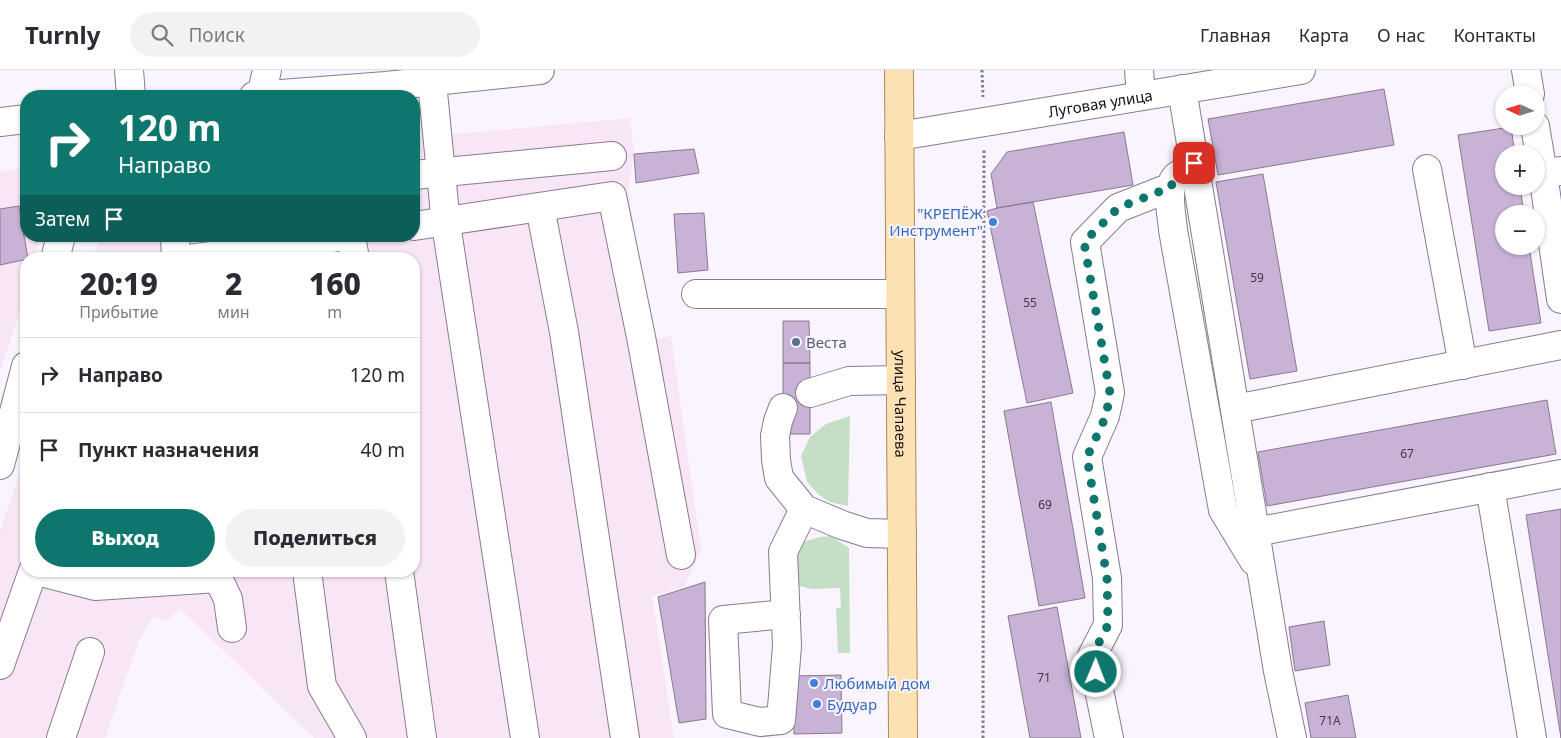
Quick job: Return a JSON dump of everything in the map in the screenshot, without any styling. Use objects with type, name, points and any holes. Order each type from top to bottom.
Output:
[{"type":"main road","name":"улица Чапаева","points":[[899,70],[903,738]]},
{"type":"street","points":[[129,70],[131,90]]},
{"type":"street","points":[[262,90],[267,70]]},
{"type":"street","name":"Луговая улица","points":[[899,136],[984,122],[1140,83],[1182,89],[1301,70]]},
{"type":"street","points":[[1526,70],[1528,85]]},
{"type":"street","points":[[295,90],[357,79],[441,77],[526,71]]},
{"type":"street","points":[[441,77],[441,172],[446,221],[525,738]]},
{"type":"street","points":[[1182,89],[1262,576],[1292,738]]},
{"type":"street","points":[[0,122],[20,120]]},
{"type":"street","points":[[1538,135],[1552,172],[1561,299]]},
{"type":"street","points":[[420,174],[612,156]]},
{"type":"street","points":[[1194,163],[1175,177],[1170,189],[1173,230],[1223,510],[1262,576]]},
{"type":"street","points":[[1427,169],[1463,365]]},
{"type":"street","points":[[1109,738],[1092,656],[1108,625],[1107,588],[1087,457],[1106,416],[1110,393],[1084,242],[1118,208],[1170,189]]},
{"type":"street","points":[[420,225],[612,196],[641,337],[681,554]]},
{"type":"street","points":[[540,206],[564,332],[625,738]]},
{"type":"street","points":[[274,252],[318,242]]},
{"type":"street","points":[[696,294],[900,294]]},
{"type":"street","points":[[1234,409],[1561,345]]},
{"type":"street","points":[[810,393],[850,381],[901,380]]},
{"type":"street","points":[[0,465],[20,389]]},
{"type":"street","points":[[783,408],[775,436],[779,478],[804,509],[842,526],[867,533],[902,534]]},
{"type":"street","points":[[1255,532],[1561,474]]},
{"type":"street","points":[[1490,487],[1532,738]]},
{"type":"street","points":[[786,614],[783,552],[804,509]]},
{"type":"street","points":[[0,665],[31,577]]},
{"type":"street","points":[[89,578],[95,586],[196,577]]},
{"type":"street","points":[[219,577],[228,599],[232,628]]},
{"type":"street","points":[[308,577],[322,686],[352,738]]},
{"type":"street","points":[[401,577],[422,738]]},
{"type":"street","points":[[61,738],[90,652]]},
{"type":"path","points":[[982,70],[984,122],[983,738]]},
{"type":"shaded area","points":[[630,118],[634,154],[628,191],[653,340],[671,336],[701,550],[684,587],[652,596],[674,738],[314,738],[179,608],[168,621],[154,616],[140,638],[105,738],[0,738],[0,531],[20,472],[20,577],[420,577],[420,252],[95,252],[98,242],[420,242],[420,137]]},
{"type":"shaded area","points":[[20,169],[20,242],[39,242],[37,252],[20,252],[20,311],[0,372],[0,172]]},
{"type":"green space","points":[[850,416],[848,506],[830,502],[819,495],[807,482],[801,456],[810,437],[826,424]]},
{"type":"green space","points":[[831,536],[849,548],[850,653],[838,653],[836,608],[841,608],[840,588],[811,589],[796,585],[796,558],[804,542],[819,537]]},
{"type":"building","points":[[1384,89],[1394,145],[1218,175],[1208,119]]},
{"type":"building","points":[[1495,129],[1495,135],[1512,135],[1514,145],[1495,145],[1495,195],[1521,195],[1523,205],[1495,205],[1495,255],[1530,255],[1541,323],[1489,331],[1458,135]]},
{"type":"building","points":[[1124,132],[1133,185],[997,208],[991,174],[1007,152]]},
{"type":"building","points":[[694,149],[699,173],[636,183],[634,154]]},
{"type":"building","points":[[1263,174],[1297,371],[1250,379],[1216,182]]},
{"type":"building","points":[[1033,202],[1073,393],[1027,403],[987,211]]},
{"type":"building","points":[[19,206],[20,242],[25,242],[27,252],[20,252],[20,261],[0,265],[0,209]]},
{"type":"building","points":[[704,213],[708,270],[678,273],[674,214]]},
{"type":"building","name":"Веста","points":[[783,321],[809,321],[810,363],[783,363]]},
{"type":"building","points":[[783,363],[810,363],[810,434],[783,434]]},
{"type":"building","points":[[1547,400],[1556,454],[1267,506],[1258,452]]},
{"type":"building","points":[[1051,402],[1085,598],[1039,606],[1004,411]]},
{"type":"building","points":[[1561,509],[1561,738],[1526,515]]},
{"type":"building","points":[[705,582],[706,719],[679,723],[658,597]]},
{"type":"building","points":[[1057,607],[1081,738],[1030,738],[1008,616]]},
{"type":"building","points":[[1324,621],[1330,665],[1295,671],[1289,627]]},
{"type":"building","name":"Будуар","points":[[841,675],[842,733],[794,734],[793,676]]},
{"type":"building","points":[[1348,695],[1356,738],[1311,738],[1305,703]]},
{"type":"place","name":"\"КРЕПЁЖ Инструмент\"","points":[[993,222]]},
{"type":"place","name":"Веста","points":[[796,342]]},
{"type":"place","name":"Любимый дом","points":[[814,683]]},
{"type":"place","name":"Будуар","points":[[817,704]]},
{"type":"route","points":[[1096,672],[1092,656],[1108,625],[1107,578],[1087,457],[1106,416],[1110,393],[1084,242],[1118,208],[1170,189],[1175,177],[1194,163]]}]
